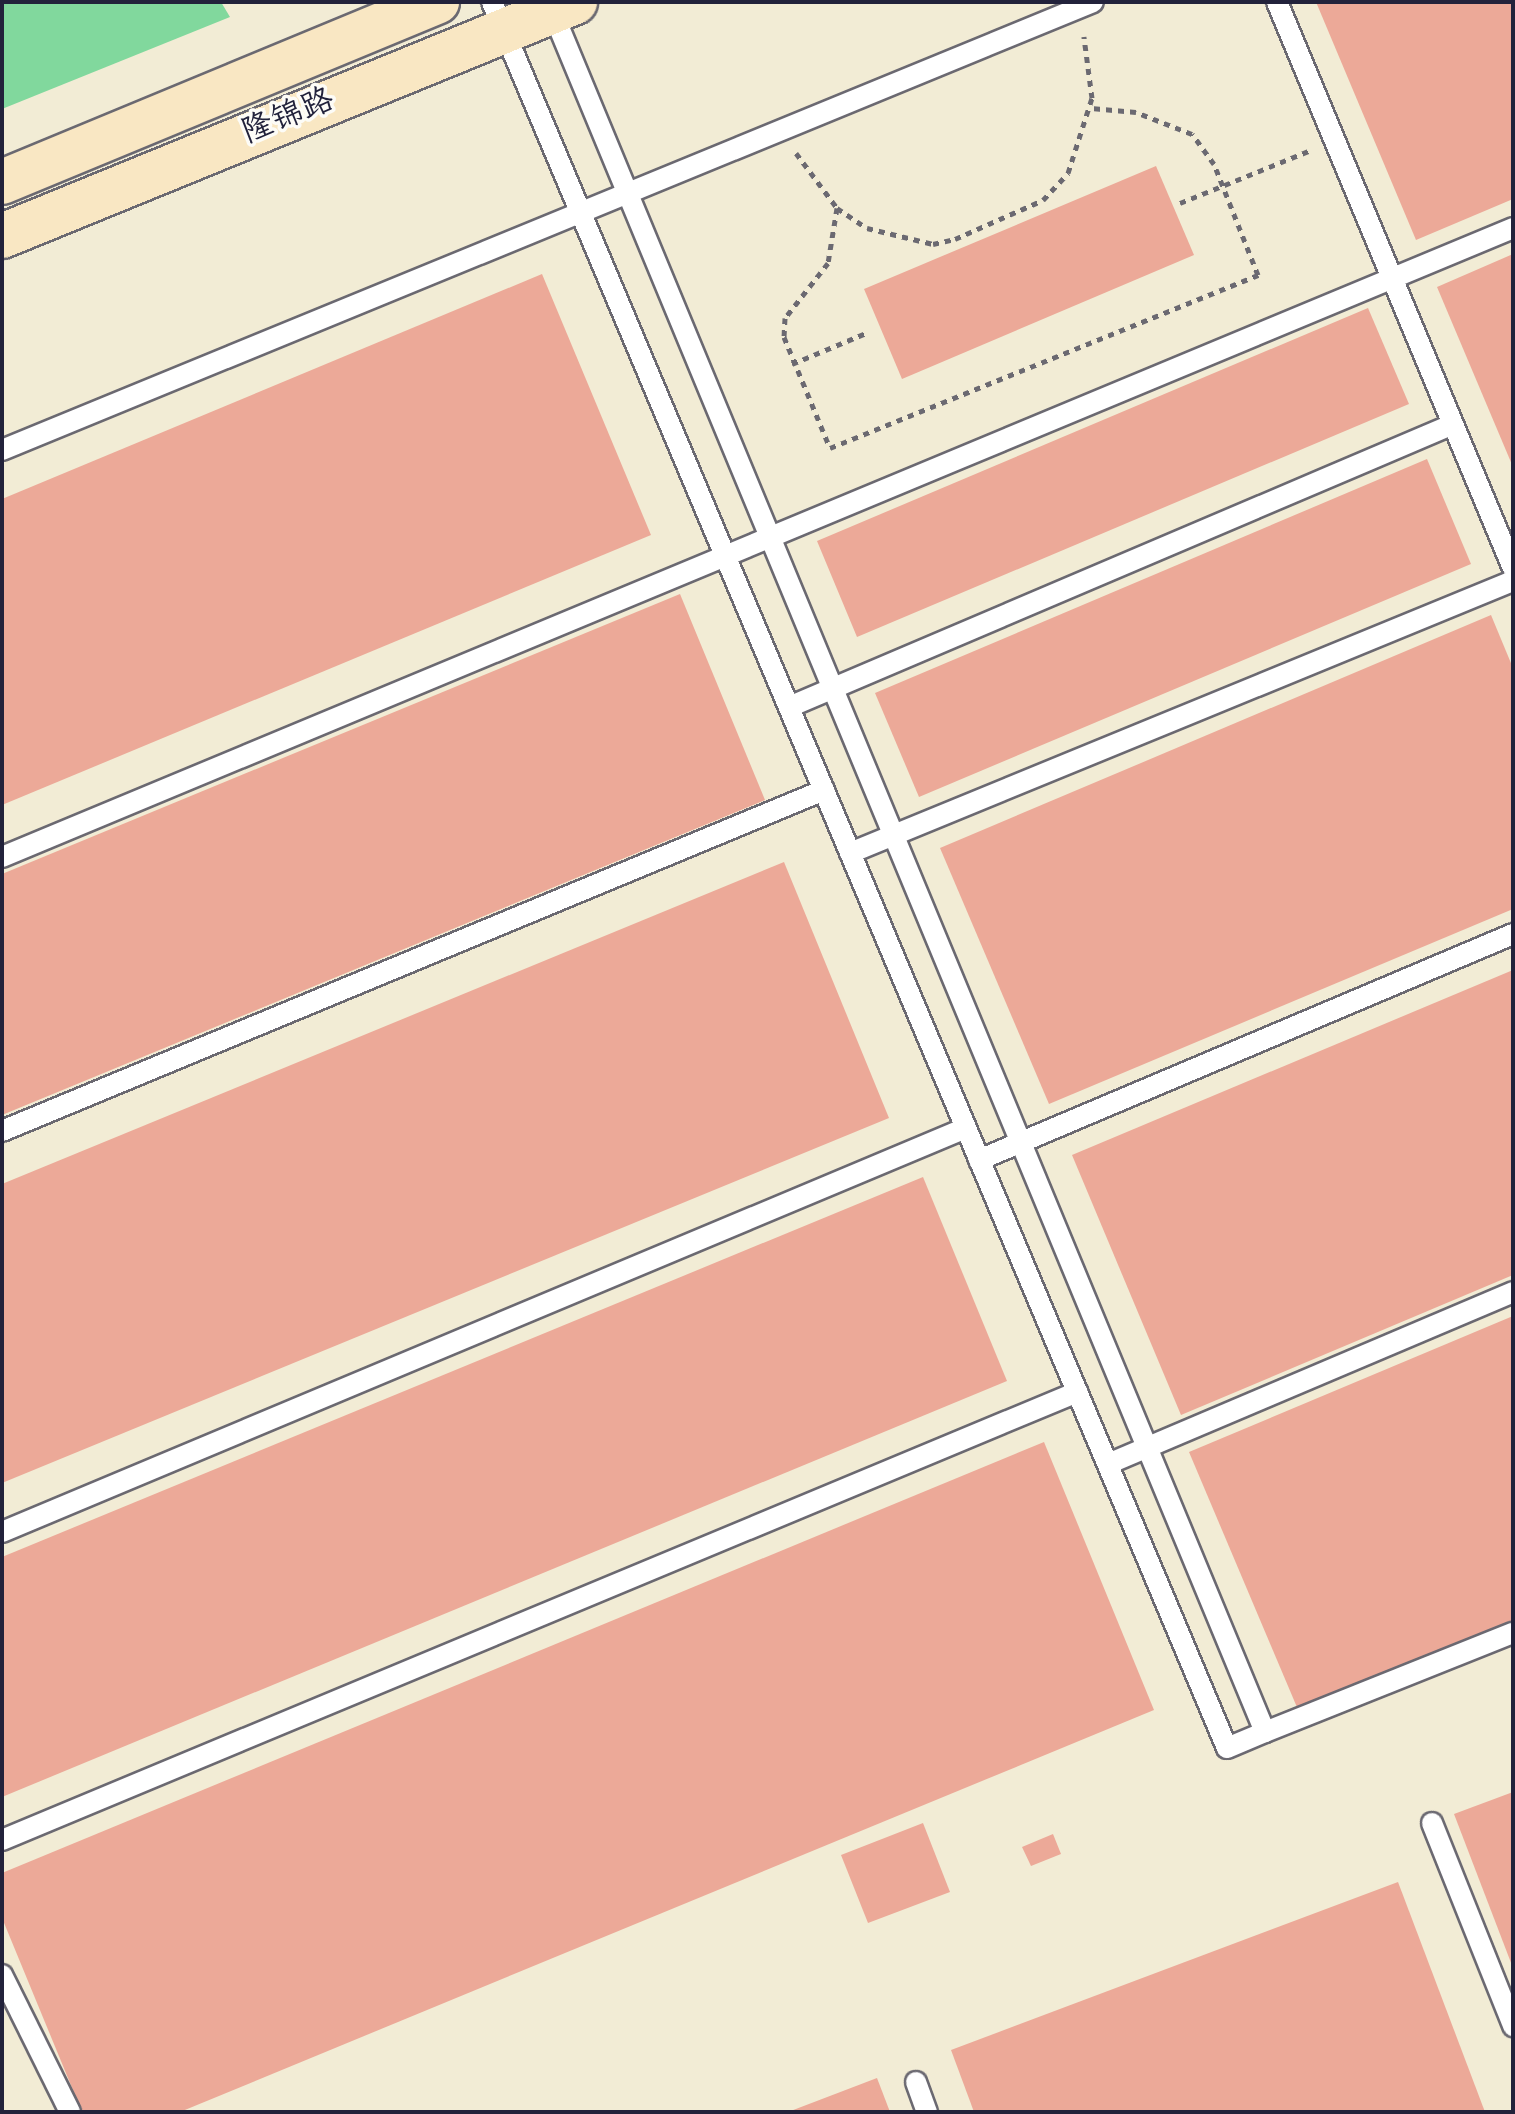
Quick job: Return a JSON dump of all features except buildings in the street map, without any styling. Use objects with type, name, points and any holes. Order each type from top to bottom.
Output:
[{"type":"main road","name":"隆锦路","points":[[2,182],[437,2]]},
{"type":"main road","name":"隆锦路","points":[[2,236],[499,17],[559,5]]},
{"type":"lane","points":[[1277,2],[1513,568]]},
{"type":"lane","points":[[559,5],[628,194],[1265,1732]]},
{"type":"lane","points":[[2,450],[1085,6]]},
{"type":"lane","points":[[499,17],[1227,1748],[1513,1633]]},
{"type":"lane","points":[[2,857],[1513,228]]},
{"type":"lane","points":[[789,707],[1451,425]]},
{"type":"lane","points":[[850,853],[1513,581]]},
{"type":"lane","points":[[2,1131],[824,790]]},
{"type":"lane","points":[[979,1160],[1513,934]]},
{"type":"lane","points":[[2,1532],[966,1128]]},
{"type":"lane","points":[[1108,1464],[1513,1292]]},
{"type":"lane","points":[[2,1840],[1077,1392]]},
{"type":"lane","points":[[1432,1823],[1513,2026]]},
{"type":"lane","points":[[2,1975],[70,2112]]},
{"type":"lane","points":[[916,2082],[927,2112]]},
{"type":"path","points":[[783,130],[837,208],[901,240],[955,239],[1043,200],[1068,173],[1091,108],[1092,65],[1085,6]]},
{"type":"path","points":[[837,208],[828,263],[785,318],[792,364],[830,448],[1258,275],[1223,186],[1192,134],[1150,116],[1091,108]]},
{"type":"path","points":[[1180,203],[1335,141]]},
{"type":"path","points":[[792,364],[866,333]]},
{"type":"green space","points":[[2,2],[221,2],[230,17],[2,109]]}]
